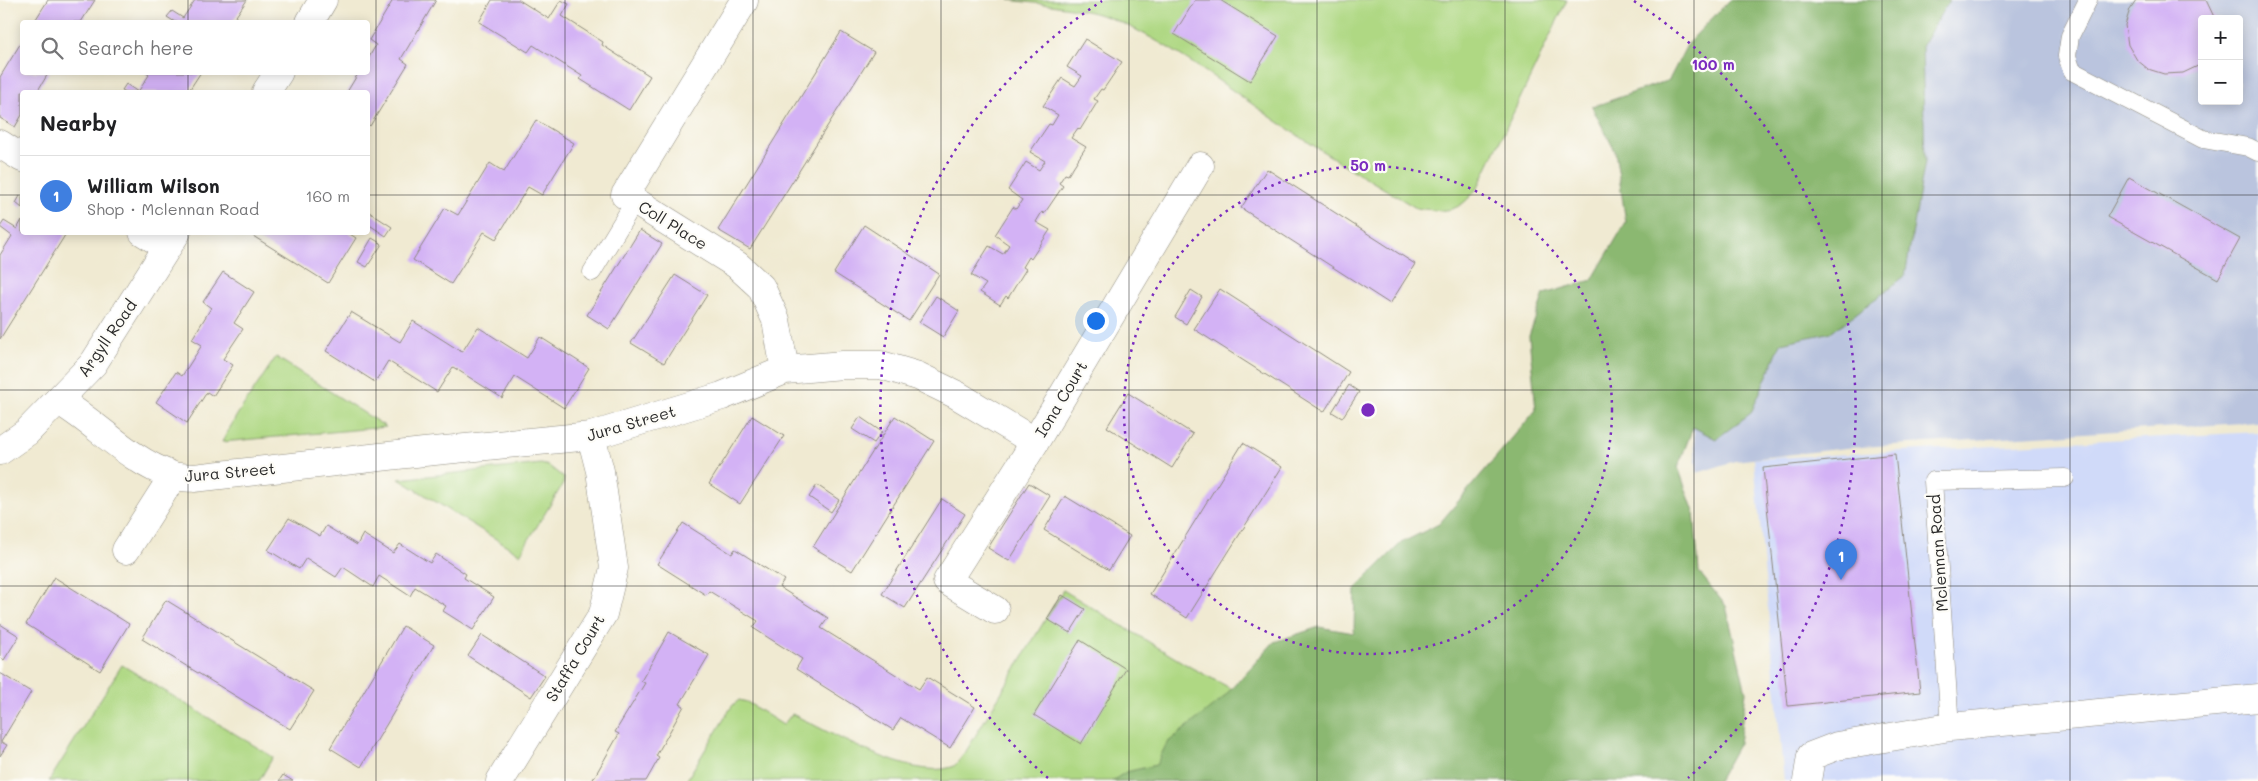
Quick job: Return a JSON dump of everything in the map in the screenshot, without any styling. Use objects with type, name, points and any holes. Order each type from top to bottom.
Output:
[{"type":"street","points":[[311,20],[323,0]]},
{"type":"street","name":"Coll Place","points":[[744,1],[625,195],[737,266],[761,287],[776,320],[785,370]]},
{"type":"street","points":[[267,90],[277,75]]},
{"type":"street","points":[[0,144],[20,157]]},
{"type":"street","name":"Iona Court","points":[[994,610],[947,581],[1035,442],[1200,166]]},
{"type":"street","points":[[154,235],[172,240]]},
{"type":"street","name":"Argyll Road","points":[[0,451],[27,432],[60,401],[93,364],[172,240]]},
{"type":"street","name":"Jura Street","points":[[60,401],[80,414],[138,460],[173,476],[194,478],[404,454],[591,436],[722,396],[785,370],[843,366],[881,365],[918,376],[957,395],[1035,442]]},
{"type":"street","name":"Staffa Court","points":[[500,781],[603,614],[614,568],[600,471],[591,436]]},
{"type":"street","name":"Jura Street","points":[[126,550],[173,476]]},
{"type":"street","points":[[1807,781],[1811,756],[1837,746],[1950,727],[2258,698]]},
{"type":"lane","points":[[2088,0],[2070,36],[2067,56],[2072,71],[2203,139],[2248,146],[2258,152]]},
{"type":"lane","points":[[592,272],[635,201]]},
{"type":"lane","name":"Mclennan Road","points":[[1950,727],[1933,480],[2065,478]]},
{"type":"shaded area","points":[[1946,0],[2258,0],[2258,422],[1846,448],[1735,461],[1697,473],[1693,427]]},
{"type":"shaded area","points":[[2258,432],[2258,781],[1784,781],[1754,459]]},
{"type":"green space","points":[[1009,0],[1567,0],[1478,187],[1458,207],[1436,210],[1416,208],[1333,158],[1183,57],[1141,32],[1094,13],[1052,5]]},
{"type":"green space","points":[[1730,0],[1949,0],[1922,46],[1925,161],[1905,276],[1832,332],[1781,343],[1751,413],[1716,439],[1693,427],[1678,467],[1694,512],[1699,572],[1726,606],[1746,692],[1739,743],[1718,781],[1112,781],[1126,772],[1156,765],[1167,743],[1221,700],[1274,642],[1319,627],[1354,633],[1355,589],[1401,543],[1439,524],[1536,410],[1529,336],[1544,294],[1592,280],[1626,222],[1615,151],[1592,107],[1669,80],[1688,43]]},
{"type":"green space","points":[[276,357],[386,427],[222,442],[237,415]]},
{"type":"green space","points":[[541,464],[549,466],[564,478],[563,484],[520,554],[399,479]]},
{"type":"green space","points":[[1063,590],[1192,668],[1236,691],[1364,781],[686,781],[732,706],[739,700],[747,702],[783,725],[792,714],[849,742],[894,761],[915,767],[935,769],[952,767],[965,753]]},
{"type":"green space","points":[[122,665],[273,757],[259,781],[49,781]]},
{"type":"building","points":[[48,0],[95,0],[82,20],[35,20]]},
{"type":"building","points":[[195,0],[247,0],[233,20],[172,20],[167,17],[172,11],[183,18]]},
{"type":"building","points":[[393,0],[436,0],[401,59],[408,64],[370,126],[370,90],[348,90],[357,75],[370,75],[370,56],[376,45],[370,41]]},
{"type":"building","points":[[492,0],[519,0],[549,19],[561,0],[569,4],[562,16],[603,42],[602,45],[650,76],[629,110],[580,79],[582,76],[533,45],[528,52],[479,22]]},
{"type":"building","points":[[1195,0],[1220,0],[1278,36],[1250,81],[1174,34]]},
{"type":"building","points":[[2136,0],[2206,0],[2213,15],[2198,15],[2198,66],[2183,73],[2164,74],[2148,69],[2137,60],[2128,45],[2125,25],[2130,9]]},
{"type":"building","points":[[841,32],[874,52],[750,249],[718,230]]},
{"type":"building","points":[[1085,39],[1122,62],[1103,90],[1101,89],[1094,99],[1098,101],[1080,130],[1078,128],[1071,138],[1086,147],[1068,175],[1065,174],[1059,183],[1063,186],[1044,214],[1042,212],[1036,222],[1050,230],[1031,259],[1029,257],[1023,267],[1026,269],[1008,298],[1006,296],[1000,305],[980,292],[986,284],[971,275],[989,246],[1003,254],[1009,245],[995,235],[1013,207],[1016,209],[1022,200],[1008,190],[1026,162],[1039,170],[1045,161],[1030,152],[1049,124],[1052,125],[1058,115],[1043,106],[1062,78],[1075,86],[1082,76],[1067,67]]},
{"type":"building","points":[[20,44],[20,75],[47,75],[38,90],[20,90],[20,118],[15,127],[0,118],[0,77]]},
{"type":"building","points":[[149,75],[199,75],[189,90],[139,90]]},
{"type":"building","points":[[126,84],[135,90],[122,90]]},
{"type":"building","points":[[536,120],[574,143],[542,195],[528,187],[496,239],[484,232],[451,284],[413,260],[445,208],[458,215],[490,163],[504,172]]},
{"type":"building","points":[[1267,169],[1415,264],[1390,304],[1241,208]]},
{"type":"building","points":[[2129,177],[2240,239],[2218,279],[2107,217]]},
{"type":"building","points":[[20,196],[20,206],[16,203]]},
{"type":"building","points":[[370,213],[392,227],[386,236],[370,225]]},
{"type":"building","points":[[4,221],[17,229],[20,224],[20,235],[65,235],[0,339],[0,255],[12,236],[0,227]]},
{"type":"building","points":[[864,225],[939,274],[909,321],[834,273]]},
{"type":"building","points":[[640,230],[662,244],[609,329],[587,315]]},
{"type":"building","points":[[352,235],[356,238],[328,283],[253,236]]},
{"type":"building","points":[[372,238],[382,244],[367,267],[358,262]]},
{"type":"building","points":[[223,272],[254,292],[234,323],[243,329],[223,359],[233,365],[213,396],[207,392],[187,423],[156,402],[176,372],[182,376],[202,345],[192,339],[211,308],[203,302]]},
{"type":"building","points":[[675,275],[707,295],[664,363],[631,343]]},
{"type":"building","points":[[1220,289],[1349,372],[1324,412],[1194,329]]},
{"type":"building","points":[[1191,290],[1202,297],[1186,324],[1175,317]]},
{"type":"building","points":[[936,296],[959,311],[943,337],[919,322]]},
{"type":"building","points":[[351,312],[400,342],[413,321],[462,352],[478,327],[527,358],[540,337],[589,368],[564,408],[515,377],[502,398],[453,367],[437,392],[388,361],[375,382],[326,351]]},
{"type":"building","points":[[1349,385],[1359,392],[1342,418],[1332,412]]},
{"type":"building","points":[[1128,393],[1193,434],[1172,468],[1107,427]]},
{"type":"building","points":[[752,416],[784,436],[740,504],[709,484]]},
{"type":"building","points":[[895,416],[934,441],[852,571],[813,547]]},
{"type":"building","points":[[860,417],[882,432],[874,443],[852,429]]},
{"type":"building","points":[[1243,443],[1282,467],[1187,618],[1150,594]]},
{"type":"building","points":[[1895,454],[1920,692],[1788,706],[1763,468]]},
{"type":"building","points":[[1029,483],[1050,496],[1009,561],[988,548]]},
{"type":"building","points":[[817,485],[839,500],[831,512],[809,497]]},
{"type":"building","points":[[1065,496],[1130,536],[1109,570],[1044,530]]},
{"type":"building","points":[[942,499],[965,514],[905,608],[882,594]]},
{"type":"building","points":[[289,518],[320,536],[326,526],[357,545],[363,534],[393,553],[400,544],[430,563],[436,554],[466,574],[464,578],[494,597],[473,630],[443,611],[446,606],[415,587],[410,596],[379,576],[373,587],[343,567],[336,577],[306,558],[299,569],[268,550]]},
{"type":"building","points":[[683,523],[732,554],[735,549],[784,580],[779,587],[828,618],[821,628],[919,689],[927,677],[975,707],[950,748],[901,718],[893,730],[869,715],[796,669],[802,659],[753,628],[758,621],[709,591],[706,595],[657,564]]},
{"type":"building","points":[[54,577],[129,624],[100,671],[26,624]]},
{"type":"building","points":[[1062,595],[1085,609],[1070,633],[1047,619]]},
{"type":"building","points":[[166,600],[314,691],[290,729],[142,639]]},
{"type":"building","points":[[0,624],[19,636],[4,660],[0,657]]},
{"type":"building","points":[[403,626],[434,645],[361,767],[330,748]]},
{"type":"building","points":[[669,632],[709,655],[680,704],[684,706],[656,756],[659,758],[646,781],[592,781],[619,734],[615,732],[645,683],[641,681]]},
{"type":"building","points":[[482,635],[545,676],[531,697],[468,656]]},
{"type":"building","points":[[1080,640],[1126,669],[1081,744],[1034,715]]},
{"type":"building","points":[[0,673],[31,692],[1,742],[7,745],[0,756]]},
{"type":"building","points":[[283,775],[293,781],[279,781]]},
{"type":"place","name":"William Wilson","points":[[1841,580]]}]
